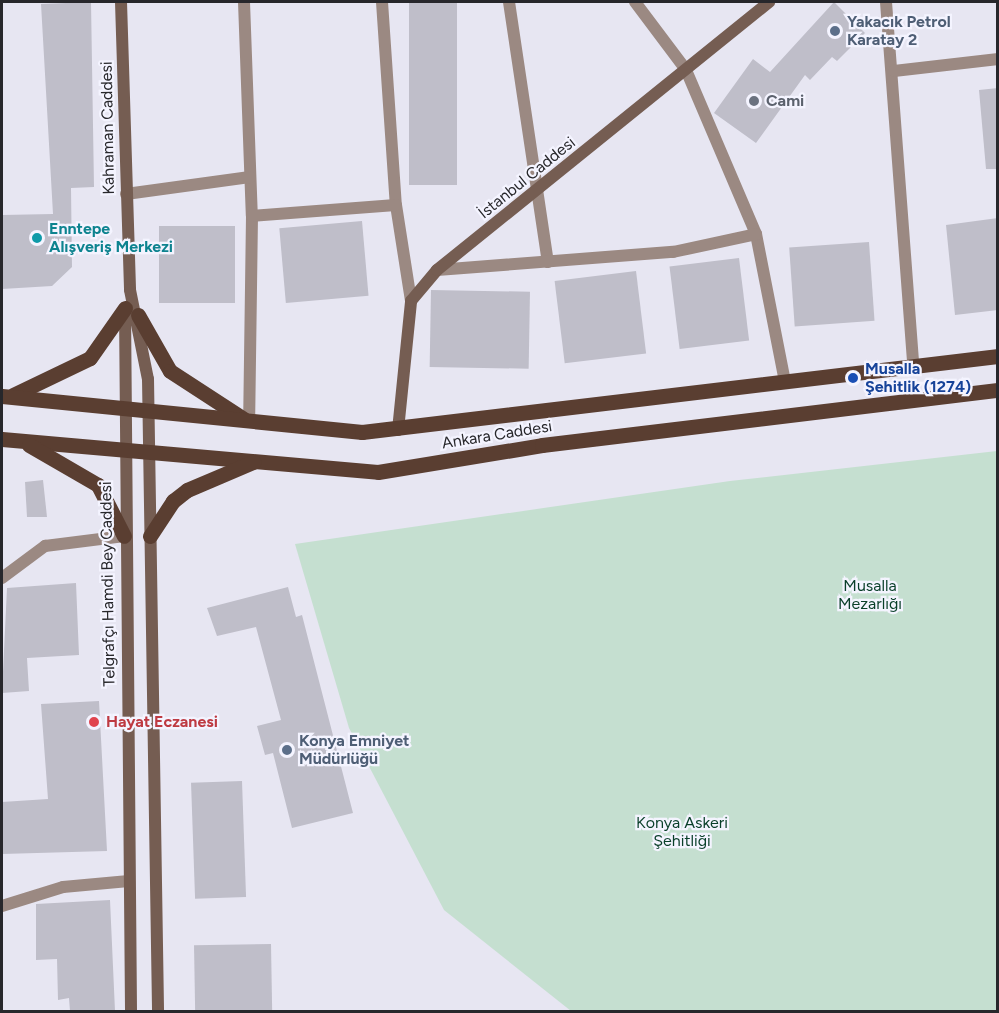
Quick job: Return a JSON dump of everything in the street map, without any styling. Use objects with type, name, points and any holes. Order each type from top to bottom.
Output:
[{"type":"main road","name":"Kahraman Caddesi","points":[[122,2],[130,290],[147,411]]},
{"type":"main road","name":"İstanbul Caddesi","points":[[411,301],[437,270],[538,191],[769,2]]},
{"type":"main road","points":[[398,430],[411,301]]},
{"type":"main road","name":"Kahraman Caddesi","points":[[124,408],[132,311]]},
{"type":"main road","points":[[5,396],[90,358],[132,311],[170,370],[249,423]]},
{"type":"main road","name":"Ankara Caddesi","points":[[5,396],[322,431],[398,430],[998,356]]},
{"type":"main road","name":"Ankara Caddesi","points":[[2,439],[378,472],[542,445],[998,390]]},
{"type":"main road","name":"Telgrafçı Hamdi Bey Caddesi","points":[[124,408],[122,449],[131,1011]]},
{"type":"main road","points":[[147,411],[158,1011]]},
{"type":"main road","points":[[18,440],[84,472],[98,485],[124,536]]},
{"type":"main road","points":[[150,536],[173,501],[187,490],[257,461]]},
{"type":"street","points":[[244,2],[252,216],[249,423]]},
{"type":"street","points":[[382,2],[396,204],[411,301]]},
{"type":"street","points":[[509,2],[548,262]]},
{"type":"street","points":[[635,2],[686,70],[756,234],[785,382]]},
{"type":"street","points":[[886,2],[894,71],[913,365]]},
{"type":"street","points":[[894,71],[998,59]]},
{"type":"street","points":[[126,194],[250,177]]},
{"type":"street","points":[[252,216],[396,204]]},
{"type":"street","points":[[437,270],[673,252],[756,234]]},
{"type":"street","points":[[2,578],[45,546],[124,536]]},
{"type":"street","points":[[2,906],[63,887],[129,881]]},
{"type":"green space","name":"Musalla Mezarlığı","points":[[997,451],[997,1011],[571,1011],[444,910],[349,728],[295,544],[730,481]]},
{"type":"building","points":[[91,2],[94,187],[71,188],[72,267],[52,286],[2,289],[2,215],[53,214],[41,4]]},
{"type":"building","points":[[409,2],[457,2],[457,185],[409,185]]},
{"type":"building","points":[[834,2],[865,33],[837,61],[832,57],[810,80],[805,75],[756,143],[714,113],[753,59],[770,72]]},
{"type":"building","points":[[998,88],[998,169],[986,169],[979,90]]},
{"type":"building","points":[[998,218],[998,310],[955,315],[946,225]]},
{"type":"building","points":[[362,221],[369,296],[286,303],[279,228]]},
{"type":"building","points":[[159,226],[235,226],[235,303],[159,303]]},
{"type":"building","points":[[869,242],[875,321],[795,326],[789,248]]},
{"type":"building","points":[[739,258],[749,340],[680,349],[670,267]]},
{"type":"building","points":[[636,271],[646,353],[565,363],[555,281]]},
{"type":"building","points":[[431,290],[530,292],[529,369],[430,367]]},
{"type":"building","points":[[43,480],[47,517],[27,517],[25,482]]},
{"type":"building","points":[[76,583],[79,655],[27,658],[29,691],[2,693],[7,588]]},
{"type":"building","points":[[288,587],[296,617],[302,615],[353,813],[292,828],[273,753],[265,755],[257,726],[281,720],[256,627],[217,636],[207,608]]},
{"type":"building","points":[[99,701],[107,851],[2,854],[2,802],[48,799],[41,704]]},
{"type":"building","points":[[242,781],[246,897],[195,899],[191,783]]},
{"type":"building","points":[[110,900],[115,1011],[70,1011],[69,998],[58,1000],[57,959],[36,960],[36,904]]},
{"type":"building","points":[[271,944],[272,1011],[195,1012],[194,945]]},
{"type":"place","name":"Yakacık Petrol Karatay 2","points":[[835,31]]},
{"type":"place","name":"Cami","points":[[754,101]]},
{"type":"place","name":"Enntepe Alışveriş Merkezi","points":[[37,238]]},
{"type":"place","name":"Musalla Şehitlik (1274)","points":[[853,378]]},
{"type":"place","name":"Hayat Eczanesi","points":[[94,722]]},
{"type":"place","name":"Konya Emniyet Müdürlüğü","points":[[287,750]]},
{"type":"park label","name":"Konya Askeri Şehitliği","points":[[682,832]]}]
